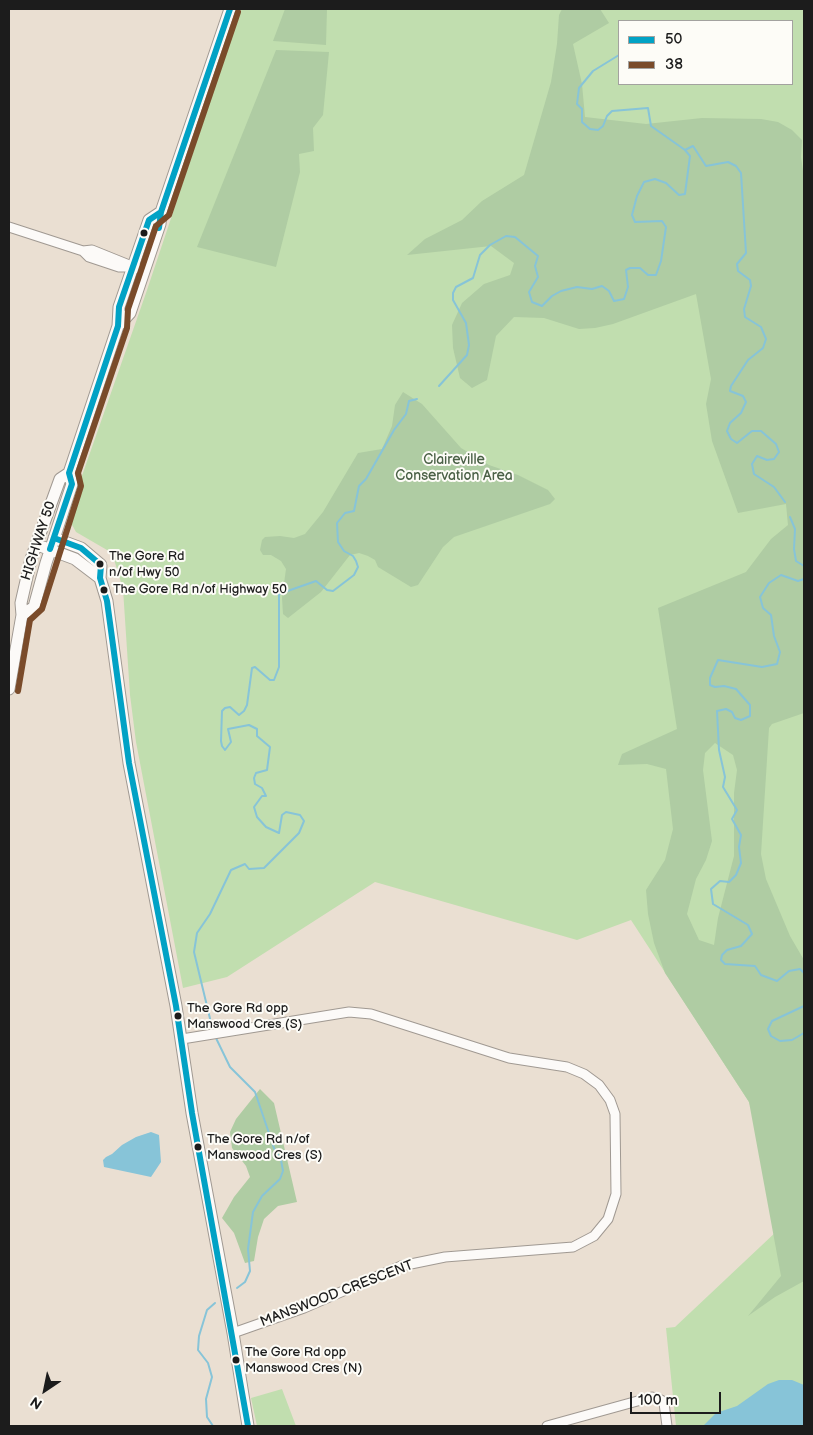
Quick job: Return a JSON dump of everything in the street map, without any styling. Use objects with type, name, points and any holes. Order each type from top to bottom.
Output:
[{"type":"main road","name":"HIGHWAY 50","points":[[118,326],[130,313],[160,224],[161,212],[230,9]]},
{"type":"main road","name":"HIGHWAY 50","points":[[22,615],[34,607],[72,484],[69,473],[118,326],[119,307],[149,220],[161,212]]},
{"type":"main road","name":"HIGHWAY 50","points":[[9,690],[22,615],[23,591],[36,544],[60,479],[69,473]]},
{"type":"main road","points":[[36,544],[52,544],[100,578],[107,601],[131,772],[182,1039],[192,1113],[234,1333],[248,1426]]},
{"type":"street","points":[[9,227],[83,251],[90,257],[119,267],[133,267],[144,271]]},
{"type":"street","name":"MANSWOOD CRESCENT","points":[[182,1039],[349,1012],[371,1014],[511,1059],[567,1067],[584,1074],[599,1084],[610,1100],[615,1114],[616,1194],[608,1219],[594,1236],[573,1247],[445,1257],[401,1266],[304,1308],[234,1333]]},
{"type":"street","points":[[547,1426],[652,1396],[661,1400],[664,1404],[667,1426]]},
{"type":"green space","name":"Claireville Conservation Area","points":[[241,9],[804,9],[804,1426],[676,1426],[666,1328],[675,1327],[778,1230],[772,1176],[749,1102],[631,920],[577,940],[375,882],[227,977],[183,988],[136,742],[130,695],[123,589],[113,556],[107,550],[76,532],[71,523],[71,507],[146,293]]},
{"type":"green space","points":[[285,9],[327,9],[326,45],[273,41]]},
{"type":"green space","points":[[562,9],[600,9],[609,23],[573,44],[582,84],[585,117],[646,124],[702,118],[761,119],[778,122],[792,130],[802,140],[801,157],[804,178],[804,713],[772,724],[769,728],[761,854],[766,879],[790,936],[804,960],[804,1281],[775,1297],[748,1316],[781,1276],[749,1102],[665,973],[654,943],[648,914],[646,890],[665,860],[673,829],[666,769],[647,764],[618,765],[622,754],[677,729],[658,608],[746,572],[771,539],[788,525],[786,504],[738,513],[712,441],[706,404],[711,379],[696,294],[613,324],[595,328],[579,329],[544,318],[514,317],[496,336],[487,380],[472,388],[460,378],[453,348],[452,325],[462,303],[484,284],[510,275],[514,263],[491,246],[407,255],[425,239],[462,220],[482,201],[524,175],[551,82],[559,15]],"holes":[[[715,743],[733,755],[737,770],[734,793],[734,856],[718,918],[714,945],[699,940],[687,914],[696,879],[706,860],[712,841],[703,770],[705,753]]]},
{"type":"green space","points":[[276,50],[329,52],[323,115],[313,128],[314,151],[299,154],[300,172],[276,267],[197,247]]},
{"type":"green space","points":[[403,392],[422,404],[461,448],[489,465],[518,475],[548,490],[555,499],[550,504],[454,537],[443,547],[418,585],[411,587],[378,567],[375,560],[368,556],[359,553],[350,555],[321,592],[288,618],[283,614],[282,598],[286,569],[281,561],[271,555],[263,555],[260,550],[262,540],[265,537],[280,536],[294,538],[305,534],[323,512],[358,453],[382,449],[392,426],[395,405]]},
{"type":"green space","points":[[260,1089],[274,1103],[297,1202],[278,1206],[264,1219],[258,1237],[254,1261],[245,1263],[234,1233],[222,1218],[234,1197],[250,1177],[246,1166],[232,1148],[230,1132],[236,1119]]},
{"type":"green space","points":[[282,1389],[296,1426],[257,1426],[251,1398]]},
{"type":"water","points":[[151,1132],[159,1135],[161,1162],[151,1177],[104,1167],[103,1160],[122,1145],[136,1137]]},
{"type":"water","points":[[779,1380],[792,1380],[804,1385],[804,1426],[703,1426],[716,1413],[737,1406],[768,1384]]},
{"type":"waterway","points":[[439,386],[467,355],[469,345],[466,323],[453,300],[453,293],[456,287],[473,278],[480,255],[490,245],[506,236],[515,237],[538,256],[535,266],[538,277],[529,292],[532,302],[542,306],[552,296],[561,291],[577,287],[592,289],[602,286],[609,291],[614,301],[624,299],[628,287],[626,270],[640,268],[648,275],[656,275],[661,261],[666,227],[662,221],[635,222],[632,215],[637,196],[644,182],[655,179],[666,183],[679,195],[685,194],[690,156],[685,150],[651,126],[648,108],[612,111],[607,116],[603,126],[598,130],[590,129],[582,122],[582,109],[577,104],[579,88],[593,71],[618,56]]},
{"type":"waterway","points":[[685,150],[693,146],[706,166],[728,162],[736,166],[741,173],[746,253],[737,264],[738,271],[750,280],[751,286],[744,309],[745,317],[761,327],[766,339],[763,348],[748,360],[731,386],[730,391],[743,396],[746,402],[741,413],[730,423],[727,431],[731,439],[737,443],[752,431],[761,431],[776,444],[779,452],[774,459],[767,460],[757,456],[752,464],[754,474],[774,487],[785,502]]},
{"type":"waterway","points":[[213,1031],[194,952],[197,933],[210,914],[231,870],[245,864],[249,869],[264,868],[299,833],[304,821],[300,815],[286,812],[282,815],[279,833],[266,827],[257,817],[254,807],[262,796],[266,796],[262,788],[255,784],[254,778],[256,773],[267,770],[270,747],[257,736],[257,729],[249,725],[228,729],[231,742],[225,750],[221,741],[222,711],[230,707],[239,715],[244,711],[247,705],[252,668],[255,667],[270,680],[274,680],[279,667],[279,594],[316,581],[327,590],[333,591],[354,575],[358,567],[353,556],[344,551],[338,542],[337,523],[345,513],[354,511],[359,486],[366,479],[394,430],[406,414],[409,401],[417,399]]},
{"type":"waterway","points":[[790,517],[795,529],[794,549],[796,561],[804,566]]},
{"type":"waterway","points":[[804,579],[798,581],[781,575],[769,583],[760,597],[763,608],[771,615],[774,636],[780,652],[777,664],[762,667],[718,660],[710,678],[710,685],[736,689],[750,705],[750,716],[741,720],[735,718],[732,712],[726,709],[717,711],[719,750],[725,777],[723,787],[737,810],[732,819],[741,835],[739,847],[741,863],[736,875],[729,882],[720,881],[711,889],[713,904],[748,925],[752,934],[741,946],[727,950],[722,955],[721,960],[725,964],[755,966],[761,975],[777,981],[789,971],[800,969],[804,973]]},
{"type":"waterway","points":[[804,1006],[772,1021],[768,1029],[771,1036],[780,1041],[792,1040],[804,1033]]},
{"type":"waterway","points":[[215,1036],[230,1067],[255,1092],[274,1148],[281,1160],[283,1171],[280,1179],[262,1196],[253,1212],[248,1249],[250,1271],[245,1282],[237,1288]]},
{"type":"waterway","points":[[213,1426],[207,1417],[206,1399],[212,1377],[208,1363],[198,1350],[199,1336],[207,1310],[215,1303]]},
{"type":"transit line","name":"50","points":[[159,228],[161,212],[230,9]]},
{"type":"transit line","name":"38","points":[[18,691],[30,620],[42,609],[81,486],[78,473],[127,328],[128,309],[156,226],[169,215],[238,12]]},
{"type":"transit line","name":"50","points":[[50,549],[72,484],[69,473],[118,326],[119,307],[149,220],[161,212]]},
{"type":"transit line","name":"50","points":[[54,538],[81,548],[101,565],[100,578],[107,601],[129,763],[176,1006],[192,1113],[248,1426]]},
{"type":"place","name":"The Gore Rd n/of Hwy 50","points":[[100,564]]},
{"type":"place","name":"The Gore Rd n/of Highway 50","points":[[104,590]]},
{"type":"place","name":"The Gore Rd opp Manswood Cres (S)","points":[[178,1016]]},
{"type":"place","name":"The Gore Rd n/of Manswood Cres (S)","points":[[198,1147]]},
{"type":"place","name":"The Gore Rd opp Manswood Cres (N)","points":[[236,1360]]}]
